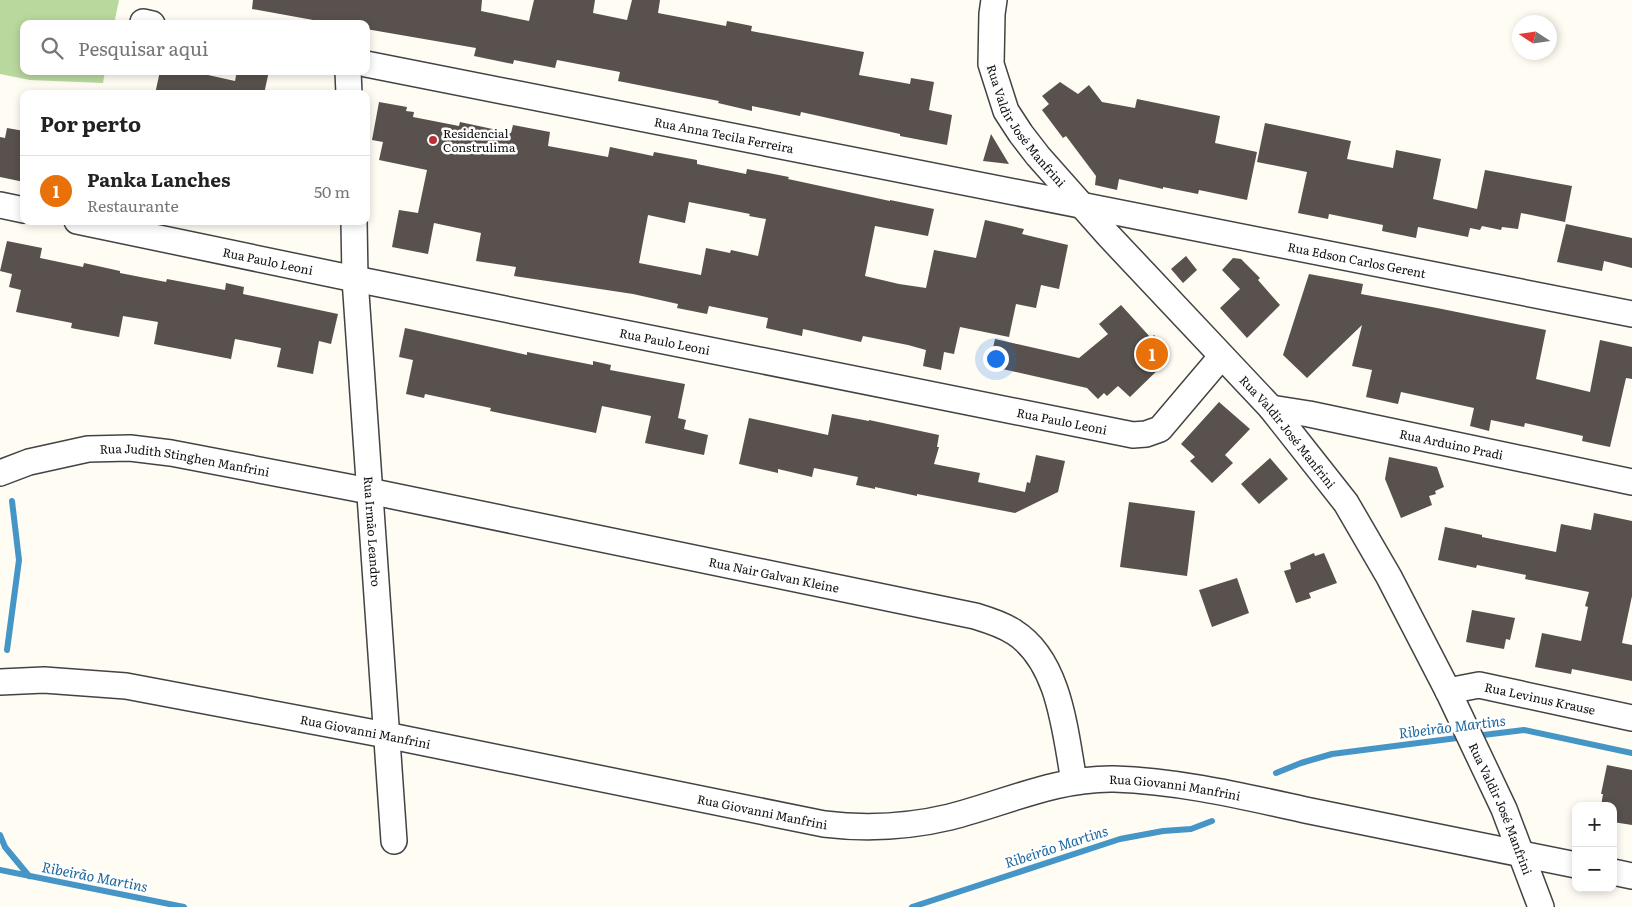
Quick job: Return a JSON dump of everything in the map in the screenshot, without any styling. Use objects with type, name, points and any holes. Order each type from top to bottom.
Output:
[{"type":"street","name":"Rua Valdir José Manfrini","points":[[994,0],[991,64],[1006,111],[1038,156],[1082,206],[1221,357],[1271,408],[1346,503],[1388,577],[1448,692],[1504,809],[1542,907]]},
{"type":"street","name":"Rua Anna Tecila Ferreira","points":[[370,65],[1082,206]]},
{"type":"street","points":[[348,75],[349,90]]},
{"type":"street","points":[[0,205],[20,209]]},
{"type":"street","name":"Rua Edson Carlos Gerent","points":[[1082,206],[1632,314]]},
{"type":"street","name":"Rua Paulo Leoni","points":[[96,225],[355,279],[1133,435],[1146,434],[1160,429],[1221,357]]},
{"type":"street","name":"Rua Irmão Leandro","points":[[354,225],[355,279],[394,841]]},
{"type":"street","name":"Rua Arduino Pradi","points":[[1271,408],[1309,414],[1632,482]]},
{"type":"street","name":"Rua Judith Stinghen Manfrini","points":[[0,473],[29,462],[88,449],[130,448],[171,453],[369,491]]},
{"type":"street","name":"Rua Nair Galvan Kleine","points":[[369,491],[975,616],[998,623],[1025,639],[1045,665],[1058,700],[1074,781]]},
{"type":"street","name":"Rua Giovanni Manfrini","points":[[0,682],[44,680],[126,686],[386,735],[824,824],[845,826],[902,825],[936,820],[1049,786],[1074,781],[1115,779],[1206,789],[1572,864]]},
{"type":"street","name":"Rua Levinus Krause","points":[[1448,692],[1479,685],[1632,718]]},
{"type":"street","points":[[1617,873],[1632,876]]},
{"type":"green space","points":[[0,0],[119,0],[115,20],[20,20],[20,75],[104,75],[103,83],[30,80],[0,74]]},
{"type":"building","points":[[253,0],[482,0],[481,11],[529,21],[534,0],[595,0],[593,13],[627,20],[632,0],[660,0],[658,13],[726,26],[727,21],[752,26],[751,31],[864,52],[859,75],[910,84],[911,78],[934,82],[929,110],[952,115],[947,145],[900,136],[900,134],[801,112],[800,116],[752,106],[752,111],[718,103],[719,101],[618,81],[620,72],[557,60],[555,68],[514,60],[513,64],[474,56],[476,48],[370,30],[370,20],[313,20],[252,9]]},
{"type":"building","points":[[159,75],[208,75],[235,81],[236,75],[268,75],[265,90],[156,90]]},
{"type":"building","points":[[1060,82],[1078,94],[1089,85],[1102,102],[1135,108],[1137,99],[1220,116],[1215,143],[1257,152],[1247,200],[1199,190],[1198,194],[1163,187],[1163,189],[1119,179],[1117,190],[1095,185],[1096,176],[1066,136],[1063,138],[1042,110],[1049,104],[1042,96]]},
{"type":"building","points":[[379,102],[407,107],[406,111],[414,112],[413,117],[459,126],[460,122],[511,133],[513,125],[550,132],[548,146],[608,157],[610,147],[653,156],[654,152],[697,160],[697,164],[746,174],[747,169],[934,209],[928,236],[875,226],[865,276],[899,284],[926,288],[934,250],[976,258],[985,220],[1024,229],[1022,234],[1068,245],[1059,289],[1041,285],[1036,308],[1016,304],[1009,337],[960,327],[954,354],[944,352],[941,370],[923,366],[926,350],[908,345],[863,336],[861,342],[803,329],[802,336],[766,328],[768,318],[709,306],[707,314],[677,308],[678,304],[633,294],[514,276],[516,267],[476,261],[481,233],[434,223],[428,254],[392,247],[399,210],[418,213],[427,170],[379,160],[383,142],[372,140]],"holes":[[[689,202],[750,214],[749,216],[766,219],[758,256],[731,250],[730,253],[706,248],[701,275],[639,263],[648,215],[685,223]]]},
{"type":"building","points":[[1265,123],[1351,141],[1347,159],[1393,168],[1396,150],[1441,159],[1433,199],[1477,209],[1485,170],[1572,186],[1565,222],[1521,213],[1518,229],[1502,227],[1501,230],[1482,226],[1480,230],[1470,228],[1468,237],[1418,227],[1416,238],[1382,231],[1383,225],[1329,214],[1328,219],[1298,213],[1307,172],[1257,162]]},
{"type":"building","points":[[7,128],[20,130],[20,181],[0,177],[0,137],[5,138]]},
{"type":"building","points":[[991,134],[1009,164],[983,161]]},
{"type":"building","points":[[1566,224],[1632,238],[1632,268],[1604,261],[1602,271],[1557,262]]},
{"type":"building","points":[[7,241],[42,248],[40,258],[83,267],[84,263],[120,271],[120,273],[166,282],[167,279],[225,290],[226,283],[244,287],[243,294],[338,314],[331,344],[319,341],[313,374],[277,367],[281,348],[235,339],[231,359],[154,344],[158,322],[123,316],[119,337],[71,328],[72,323],[16,312],[21,290],[9,287],[12,274],[0,271]]},
{"type":"building","points":[[1186,256],[1197,270],[1183,283],[1171,269]]},
{"type":"building","points":[[1233,258],[1241,259],[1260,278],[1258,280],[1280,305],[1247,338],[1220,308],[1240,289],[1222,270]]},
{"type":"building","points":[[1309,274],[1363,284],[1361,294],[1546,330],[1536,379],[1590,392],[1600,340],[1632,347],[1632,379],[1626,378],[1610,447],[1582,441],[1583,436],[1525,423],[1524,427],[1491,420],[1489,431],[1470,426],[1474,408],[1401,392],[1398,404],[1366,397],[1372,370],[1352,366],[1362,325],[1307,378],[1283,355]]},
{"type":"building","points":[[1121,305],[1151,338],[1154,335],[1166,348],[1167,361],[1130,397],[1118,386],[1107,396],[1104,393],[1098,399],[1087,388],[989,366],[995,339],[1079,358],[1108,334],[1099,324]]},
{"type":"building","points":[[405,328],[527,355],[527,352],[593,365],[593,361],[611,365],[610,370],[685,384],[678,418],[686,420],[684,429],[708,435],[704,455],[645,443],[651,416],[602,406],[596,433],[490,411],[491,408],[425,394],[424,398],[406,394],[413,360],[399,357]]},
{"type":"building","points":[[1219,402],[1250,429],[1225,455],[1233,463],[1212,483],[1190,461],[1195,457],[1181,444]]},
{"type":"building","points":[[832,414],[939,435],[937,447],[939,447],[934,464],[980,473],[978,482],[1025,492],[1027,482],[1030,483],[1036,455],[1065,461],[1058,492],[1015,513],[917,494],[917,496],[856,485],[858,477],[814,468],[812,477],[778,469],[778,473],[739,464],[749,418],[828,435]]},
{"type":"building","points":[[1389,457],[1437,467],[1444,487],[1435,491],[1436,494],[1429,496],[1432,505],[1401,518],[1385,479]]},
{"type":"building","points":[[1270,458],[1288,479],[1259,504],[1241,484]]},
{"type":"building","points":[[1129,502],[1195,511],[1187,576],[1120,567]]},
{"type":"building","points":[[1594,513],[1632,521],[1632,596],[1622,643],[1632,645],[1632,681],[1572,669],[1571,674],[1535,667],[1542,633],[1581,641],[1588,607],[1585,606],[1589,592],[1525,579],[1526,575],[1477,565],[1476,568],[1438,560],[1445,527],[1482,535],[1482,537],[1556,552],[1561,524],[1591,530]]},
{"type":"building","points":[[1314,553],[1315,556],[1324,553],[1337,583],[1309,593],[1311,598],[1296,603],[1284,571],[1291,569],[1290,563]]},
{"type":"building","points":[[1237,578],[1249,613],[1212,627],[1199,590]]},
{"type":"building","points":[[1472,610],[1515,618],[1510,640],[1506,639],[1504,649],[1466,642]]},
{"type":"building","points":[[1607,765],[1632,770],[1632,825],[1617,823],[1617,802],[1602,802],[1603,794],[1601,794]]},
{"type":"waterway","points":[[7,650],[19,560],[12,501]]},
{"type":"waterway","name":"Ribeirão Martins","points":[[1475,736],[1524,730],[1632,753]]},
{"type":"waterway","name":"Ribeirão Martins","points":[[1276,773],[1332,754],[1465,737]]},
{"type":"waterway","name":"Ribeirão Martins","points":[[912,907],[1120,839],[1163,831],[1191,829],[1212,821]]},
{"type":"waterway","points":[[0,835],[5,847],[29,876]]},
{"type":"waterway","name":"Ribeirão Martins","points":[[0,870],[184,907]]},
{"type":"place","name":"Residencial Construlima","points":[[433,140]]},
{"type":"place","name":"Panka Lanches","points":[[1152,354]]}]
